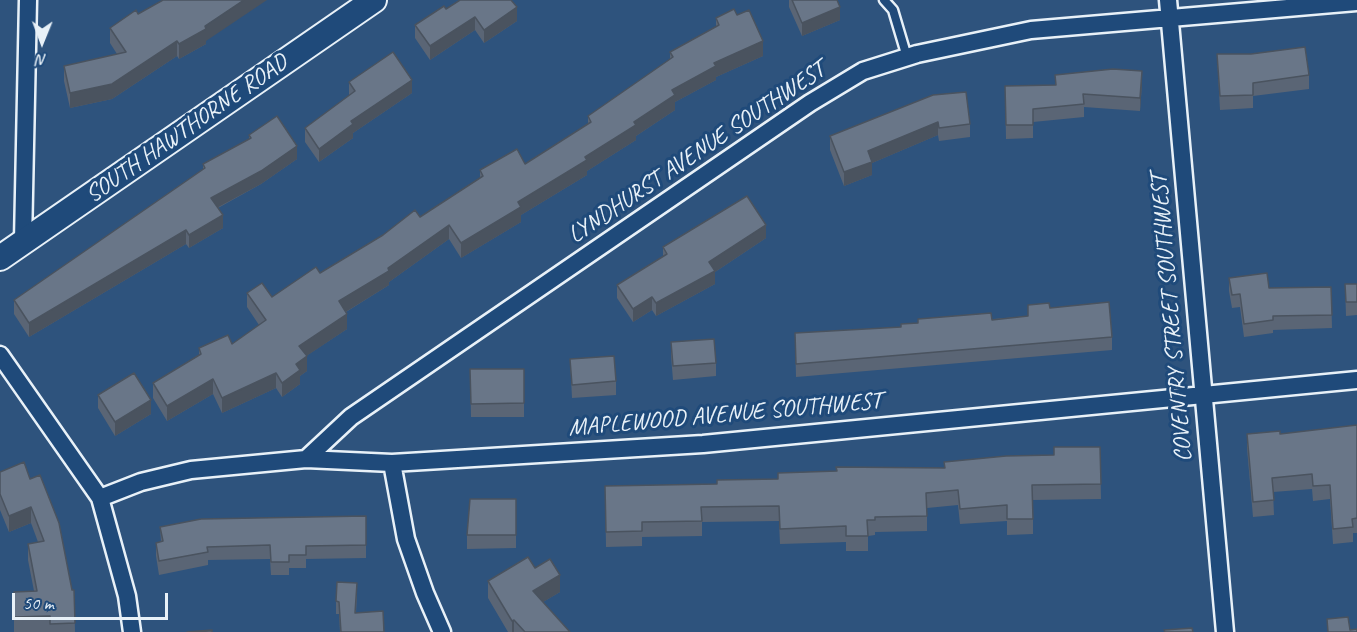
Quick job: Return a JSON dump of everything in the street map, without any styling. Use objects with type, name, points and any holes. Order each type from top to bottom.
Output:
[{"type":"main road","name":"SOUTH HAWTHORNE ROAD","points":[[0,258],[374,0]]},
{"type":"street","points":[[23,241],[28,0]]},
{"type":"street","name":"COVENTRY STREET SOUTHWEST","points":[[1168,0],[1225,632]]},
{"type":"street","name":"LYNDHURST AVENUE SOUTHWEST","points":[[306,459],[351,417],[810,103],[863,71],[907,57],[1032,30],[1357,2]]},
{"type":"street","points":[[0,355],[100,498],[127,596],[132,632]]},
{"type":"street","name":"MAPLEWOOD AVENUE SOUTHWEST","points":[[100,498],[141,482],[190,470],[306,459],[392,463],[703,444],[1357,380]]},
{"type":"street","points":[[392,463],[406,539],[442,632]]},
{"type":"lane","points":[[884,0],[893,10],[907,57]]},
{"type":"building","points":[[163,0],[244,0],[205,26],[206,29],[179,44],[177,41],[112,84],[70,93],[64,66],[126,52],[110,28],[136,10],[138,14]]},
{"type":"building","points":[[460,0],[511,0],[517,7],[484,30],[475,17],[430,46],[415,25],[444,6],[446,9]]},
{"type":"building","points":[[792,0],[837,0],[840,7],[802,23]]},
{"type":"building","points":[[734,9],[737,15],[749,10],[763,41],[714,63],[716,66],[672,90],[675,95],[634,122],[636,125],[585,157],[587,160],[518,202],[521,207],[461,243],[449,225],[388,268],[389,271],[339,301],[347,314],[299,346],[307,356],[296,364],[300,370],[282,383],[276,373],[222,398],[213,379],[167,406],[153,383],[201,354],[199,348],[228,335],[232,344],[266,320],[247,293],[262,283],[272,297],[316,267],[320,273],[383,235],[415,210],[420,217],[483,176],[480,170],[517,149],[525,164],[591,122],[588,116],[673,57],[670,52],[719,25],[716,18]]},
{"type":"building","points":[[1305,47],[1309,75],[1253,83],[1253,95],[1220,96],[1217,54],[1251,54]]},
{"type":"building","points":[[393,52],[412,80],[351,121],[353,124],[319,149],[305,128],[355,91],[349,82]]},
{"type":"building","points":[[1113,69],[1142,71],[1140,98],[1083,94],[1084,104],[1033,109],[1033,125],[1006,125],[1005,86],[1056,85],[1055,75]]},
{"type":"building","points":[[966,92],[970,124],[939,128],[938,122],[868,151],[872,162],[844,172],[830,136],[933,95]]},
{"type":"building","points":[[277,116],[297,146],[261,171],[211,198],[223,215],[189,235],[186,230],[29,323],[14,300],[205,168],[203,164],[251,138],[249,135]]},
{"type":"building","points":[[747,196],[766,225],[709,262],[715,271],[656,303],[652,297],[633,309],[617,285],[667,254],[663,247]]},
{"type":"building","points":[[1267,273],[1269,288],[1331,287],[1332,315],[1273,316],[1273,320],[1244,324],[1240,294],[1232,295],[1229,278]]},
{"type":"building","points":[[1345,284],[1357,284],[1357,302],[1346,302]]},
{"type":"building","points":[[1109,302],[1112,337],[796,364],[795,333],[901,327],[901,324],[918,323],[918,319],[991,313],[992,320],[1028,316],[1028,305],[1049,303],[1050,308]]},
{"type":"building","points":[[714,339],[716,363],[673,366],[671,342]]},
{"type":"building","points":[[614,356],[616,381],[572,385],[570,359]]},
{"type":"building","points":[[470,369],[524,369],[524,403],[471,404]]},
{"type":"building","points":[[134,373],[151,400],[115,422],[98,395]]},
{"type":"building","points":[[1357,425],[1357,518],[1352,519],[1353,527],[1333,529],[1330,485],[1313,486],[1312,474],[1272,478],[1274,500],[1253,502],[1247,434],[1280,431],[1280,434]]},
{"type":"building","points":[[1054,447],[1100,447],[1101,484],[1032,485],[1033,519],[1007,519],[1007,505],[960,509],[958,490],[926,493],[927,516],[875,517],[875,520],[867,520],[868,536],[846,536],[846,526],[780,529],[779,506],[701,507],[702,521],[642,522],[642,531],[606,532],[605,486],[717,484],[717,480],[778,479],[778,473],[837,471],[836,467],[945,468],[944,462],[1006,456],[1054,455]]},
{"type":"building","points":[[24,462],[30,479],[40,475],[59,523],[72,590],[74,590],[75,623],[50,624],[50,616],[14,617],[14,592],[37,591],[28,544],[44,541],[31,507],[9,516],[0,494],[0,472]]},
{"type":"building","points":[[470,499],[516,499],[516,535],[467,535]]},
{"type":"building","points":[[366,516],[366,545],[306,546],[306,555],[289,555],[289,562],[271,562],[270,545],[207,547],[208,552],[159,561],[156,543],[163,541],[160,527],[201,519]]},
{"type":"building","points":[[528,557],[535,568],[550,559],[560,575],[533,591],[570,632],[525,632],[514,620],[512,621],[488,581]]},
{"type":"building","points":[[337,582],[357,583],[355,613],[383,611],[384,632],[341,632],[339,602],[336,601]]},
{"type":"building","points":[[1348,617],[1350,630],[1357,629],[1357,632],[1328,632],[1327,619]]},
{"type":"building","points":[[1192,628],[1193,632],[1165,632],[1164,630]]},
{"type":"building","points":[[212,630],[212,632],[187,632]]}]
